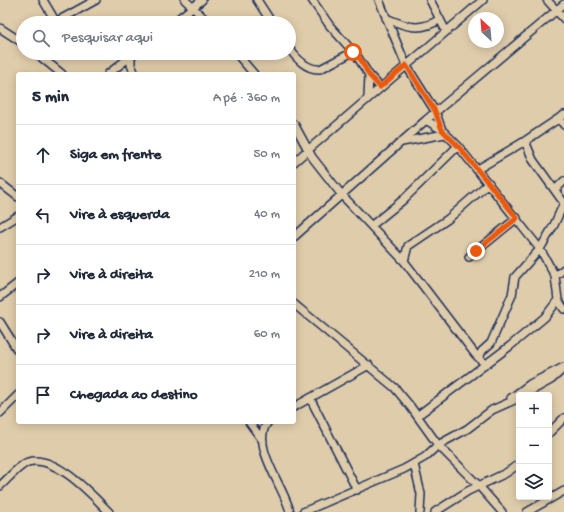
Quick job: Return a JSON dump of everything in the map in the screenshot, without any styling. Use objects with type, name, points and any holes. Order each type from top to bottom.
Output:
[{"type":"street","points":[[43,0],[51,16]]},
{"type":"street","points":[[67,16],[96,0]]},
{"type":"street","points":[[185,0],[202,16]]},
{"type":"street","points":[[181,16],[192,6],[202,0]]},
{"type":"street","points":[[257,0],[267,16]]},
{"type":"street","points":[[312,0],[330,26],[361,60],[369,75],[380,87]]},
{"type":"street","points":[[378,0],[406,65],[435,111],[444,132]]},
{"type":"street","points":[[430,0],[446,31]]},
{"type":"street","points":[[296,160],[483,0]]},
{"type":"street","points":[[547,0],[564,19]]},
{"type":"street","points":[[296,235],[435,111],[564,4]]},
{"type":"street","points":[[386,18],[409,27],[422,28],[431,25],[440,19]]},
{"type":"street","points":[[0,28],[16,38]]},
{"type":"street","points":[[296,57],[300,62],[316,70],[353,52]]},
{"type":"street","points":[[45,60],[60,72]]},
{"type":"street","points":[[110,72],[126,60]]},
{"type":"street","points":[[132,60],[132,65],[134,72]]},
{"type":"street","points":[[242,60],[252,72]]},
{"type":"street","points":[[368,97],[369,75]]},
{"type":"street","points":[[478,169],[525,141],[562,116],[564,125]]},
{"type":"street","points":[[426,120],[444,132],[458,146],[488,181],[540,249],[555,276],[558,300],[564,309]]},
{"type":"street","points":[[296,127],[316,162],[341,194],[404,261],[477,356],[485,364]]},
{"type":"street","points":[[401,142],[444,132]]},
{"type":"street","points":[[472,374],[477,356],[491,343],[512,295],[515,277],[540,249],[554,225],[564,203],[533,160],[525,141]]},
{"type":"street","points":[[371,226],[403,200],[458,146]]},
{"type":"street","points":[[404,261],[408,246],[448,219],[488,181],[489,162]]},
{"type":"street","points":[[555,190],[564,181]]},
{"type":"street","points":[[0,183],[16,195]]},
{"type":"street","points":[[0,227],[16,217]]},
{"type":"street","points":[[469,257],[517,218]]},
{"type":"street","points":[[555,276],[564,269]]},
{"type":"street","points":[[0,297],[16,285]]},
{"type":"street","points":[[417,416],[510,346],[545,317],[558,300]]},
{"type":"street","points":[[296,306],[369,365],[402,396],[438,445],[479,486],[502,512]]},
{"type":"street","points":[[0,322],[16,348]]},
{"type":"street","points":[[296,406],[369,365]]},
{"type":"street","points":[[529,392],[551,380],[564,368]]},
{"type":"street","points":[[303,512],[326,501],[357,490],[414,464],[438,445],[467,429],[530,384],[564,368]]},
{"type":"street","points":[[0,413],[16,397]]},
{"type":"street","points":[[310,398],[357,490]]},
{"type":"street","points":[[492,410],[516,399]]},
{"type":"street","points":[[552,430],[564,418]]},
{"type":"street","points":[[250,424],[263,442],[272,471],[288,504],[290,512]]},
{"type":"street","points":[[263,442],[264,428],[267,424]]},
{"type":"street","points":[[0,486],[28,462],[48,462],[86,488],[109,512]]},
{"type":"street","points":[[414,464],[421,494],[420,512]]},
{"type":"street","points":[[435,512],[468,491],[516,466]]},
{"type":"street","points":[[527,512],[564,491]]},
{"type":"route","points":[[353,52],[361,60],[369,75],[380,87],[406,65],[435,111],[442,130],[458,146],[517,218],[476,251]]}]
